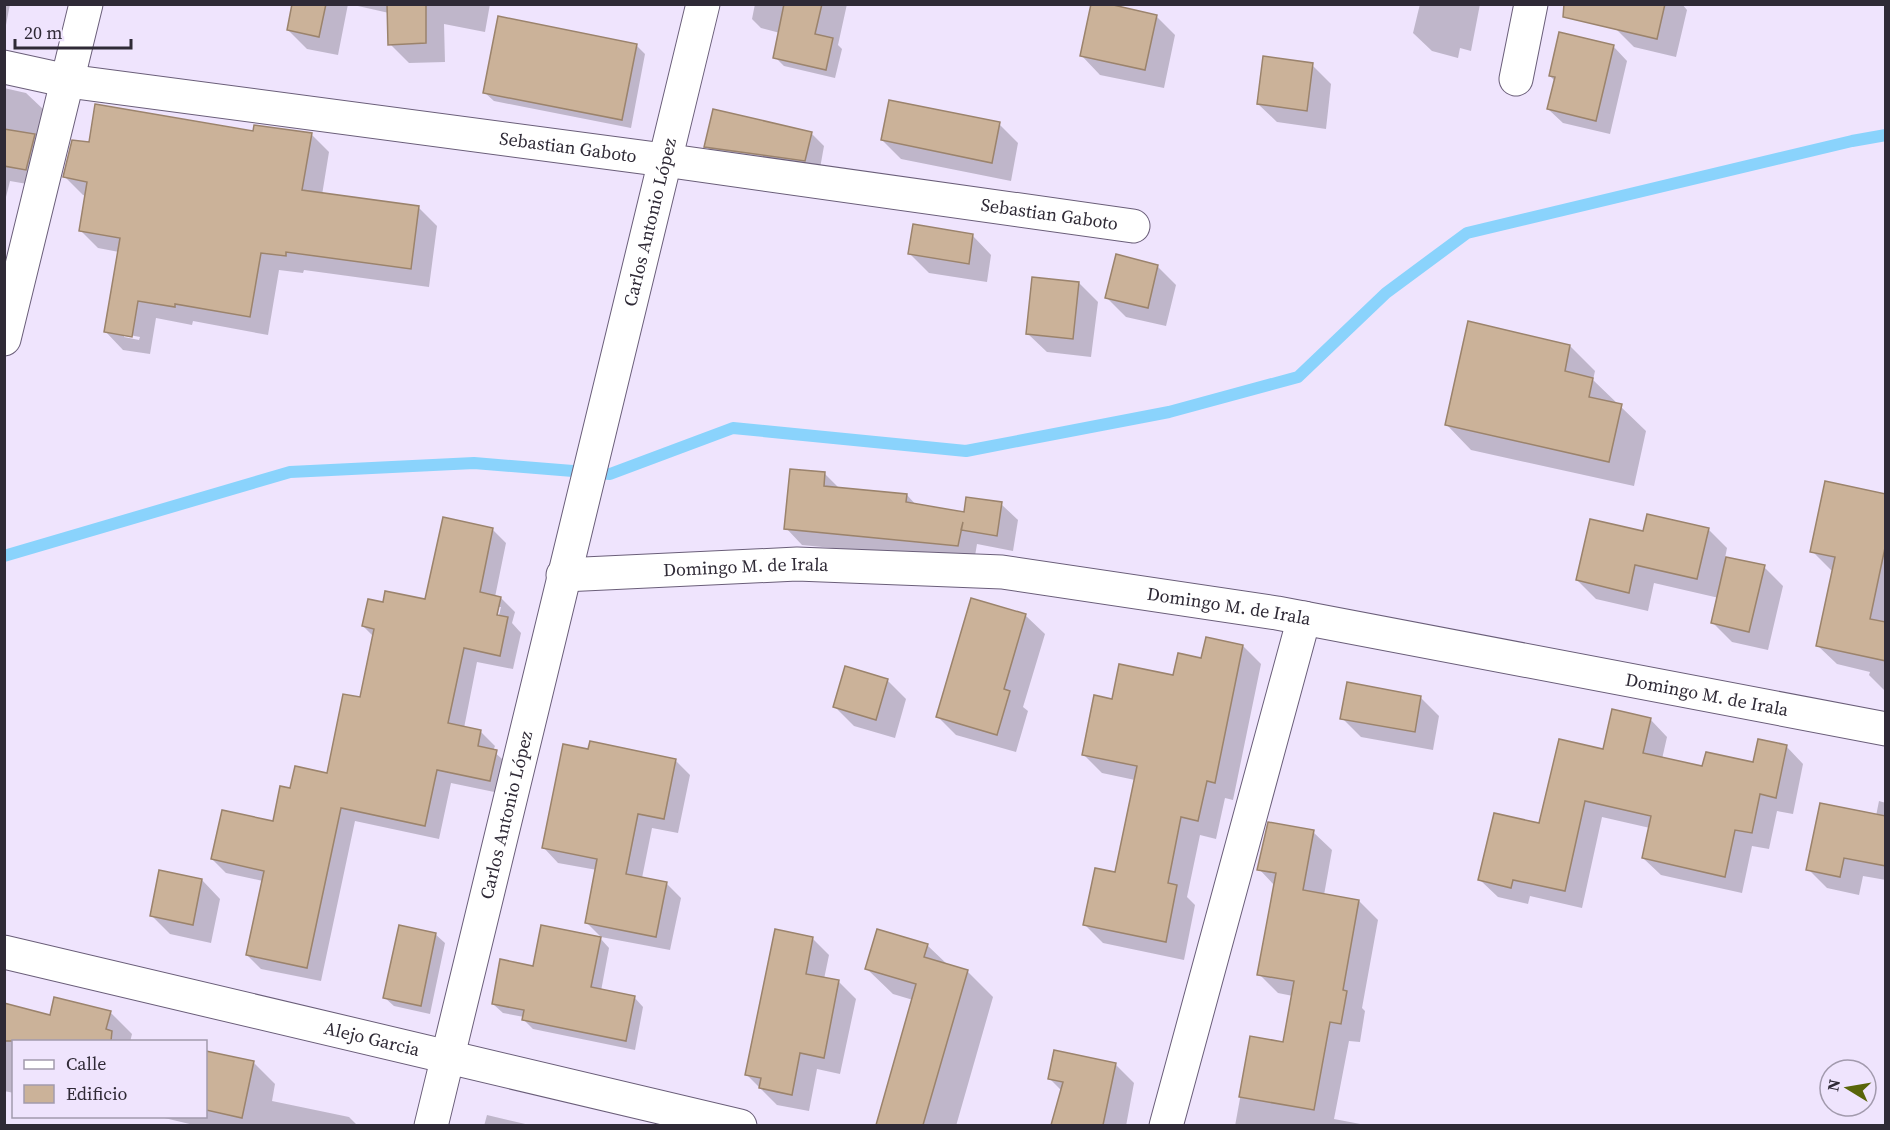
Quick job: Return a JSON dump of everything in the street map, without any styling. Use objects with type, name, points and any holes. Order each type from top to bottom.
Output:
[{"type":"street","points":[[4,339],[86,4]]},
{"type":"street","name":"Carlos Antonio López","points":[[431,1125],[703,4]]},
{"type":"street","points":[[1516,79],[1531,4]]},
{"type":"street","name":"Sebastian Gaboto","points":[[4,67],[68,81],[664,160],[1133,226]]},
{"type":"street","name":"Domingo M. de Irala","points":[[563,575],[797,564],[1002,572],[1305,618],[1886,729]]},
{"type":"street","points":[[1166,1125],[1305,618]]},
{"type":"street","name":"Alejo Garcia","points":[[4,952],[740,1125]]},
{"type":"building","points":[[292,4],[326,4],[319,37],[287,30]]},
{"type":"building","points":[[387,4],[426,4],[426,43],[388,45]]},
{"type":"building","points":[[784,4],[822,4],[815,34],[833,38],[826,70],[773,58]]},
{"type":"building","points":[[1091,4],[1109,4],[1157,15],[1145,70],[1080,56]]},
{"type":"building","points":[[1564,4],[1665,4],[1657,39],[1563,17]]},
{"type":"building","points":[[498,16],[637,44],[622,120],[483,93]]},
{"type":"building","points":[[1559,32],[1614,45],[1596,121],[1547,109],[1555,77],[1549,76]]},
{"type":"building","points":[[1263,56],[1313,63],[1307,111],[1257,104]]},
{"type":"building","points":[[889,100],[1000,122],[992,163],[881,140]]},
{"type":"building","points":[[95,104],[253,131],[254,125],[312,133],[302,190],[419,206],[411,269],[286,252],[286,256],[261,253],[250,317],[175,304],[175,307],[138,301],[132,337],[104,332],[120,238],[79,231],[87,182],[63,177],[72,140],[89,142]]},
{"type":"building","points":[[713,109],[812,132],[805,161],[704,147]]},
{"type":"building","points":[[4,129],[35,134],[26,170],[4,166]]},
{"type":"building","points":[[913,224],[973,234],[969,264],[908,254]]},
{"type":"building","points":[[1116,254],[1158,265],[1148,308],[1105,298]]},
{"type":"building","points":[[1032,277],[1079,282],[1073,339],[1026,334]]},
{"type":"building","points":[[1468,321],[1570,345],[1565,371],[1593,378],[1589,397],[1622,404],[1609,462],[1445,425]]},
{"type":"building","points":[[790,469],[825,472],[824,486],[907,494],[906,502],[964,512],[966,497],[1002,502],[997,536],[961,530],[958,546],[784,529]]},
{"type":"building","points":[[1825,481],[1886,494],[1886,543],[1870,619],[1886,622],[1886,661],[1816,646],[1835,557],[1810,552]]},
{"type":"building","points":[[1647,514],[1709,528],[1697,579],[1635,565],[1629,593],[1576,580],[1590,519],[1643,531]]},
{"type":"building","points":[[443,517],[493,528],[480,592],[501,597],[497,615],[508,617],[500,656],[464,648],[448,723],[481,730],[478,746],[497,750],[490,781],[437,770],[425,826],[341,808],[307,968],[246,955],[264,871],[211,859],[222,810],[273,821],[280,786],[290,788],[295,766],[327,773],[343,694],[360,697],[374,629],[362,626],[368,599],[383,602],[385,591],[425,599]]},
{"type":"building","points":[[1726,557],[1765,565],[1749,632],[1711,623]]},
{"type":"building","points":[[971,598],[1026,614],[1004,689],[1010,691],[997,735],[936,717]]},
{"type":"building","points":[[1206,637],[1243,645],[1215,783],[1207,781],[1198,821],[1181,817],[1168,883],[1177,885],[1166,942],[1083,925],[1095,868],[1115,872],[1137,766],[1082,755],[1094,695],[1112,699],[1119,664],[1173,675],[1178,653],[1201,658]]},
{"type":"building","points":[[845,666],[888,679],[876,720],[833,707]]},
{"type":"building","points":[[1347,682],[1421,696],[1415,732],[1340,719]]},
{"type":"building","points":[[1612,709],[1651,718],[1643,753],[1702,766],[1706,752],[1753,762],[1758,739],[1787,745],[1776,798],[1760,794],[1752,833],[1735,830],[1725,877],[1642,858],[1651,816],[1585,801],[1565,891],[1513,880],[1511,888],[1478,880],[1494,813],[1539,823],[1559,739],[1603,749]]},
{"type":"building","points":[[590,741],[676,759],[664,819],[638,814],[626,874],[667,882],[656,937],[585,923],[597,859],[542,848],[563,744],[588,749]]},
{"type":"building","points":[[1820,803],[1886,816],[1886,866],[1844,858],[1840,877],[1806,870]]},
{"type":"building","points":[[1268,822],[1314,830],[1303,890],[1359,900],[1343,990],[1347,991],[1341,1024],[1330,1022],[1314,1110],[1239,1097],[1250,1036],[1283,1042],[1294,981],[1257,975],[1276,873],[1257,870]]},
{"type":"building","points":[[159,870],[202,879],[193,925],[150,916]]},
{"type":"building","points":[[399,925],[436,933],[421,1006],[383,998]]},
{"type":"building","points":[[541,925],[601,937],[591,987],[635,996],[626,1041],[522,1020],[524,1010],[492,1004],[500,959],[533,966]]},
{"type":"building","points":[[775,929],[813,937],[806,974],[839,980],[824,1058],[800,1053],[792,1095],[759,1088],[761,1078],[745,1075]]},
{"type":"building","points":[[877,929],[928,944],[924,957],[968,970],[923,1125],[876,1125],[916,984],[865,969]]},
{"type":"building","points":[[54,997],[111,1011],[106,1029],[112,1031],[111,1040],[4,1041],[4,1003],[50,1015]]},
{"type":"building","points":[[1054,1050],[1116,1063],[1103,1125],[1051,1125],[1063,1082],[1048,1079]]},
{"type":"building","points":[[207,1051],[254,1061],[242,1118],[207,1110]]},
{"type":"waterway","points":[[4,556],[290,472],[474,463],[610,474],[733,428],[966,451],[1169,412],[1298,377],[1386,293],[1467,233],[1852,141],[1886,135]]}]
